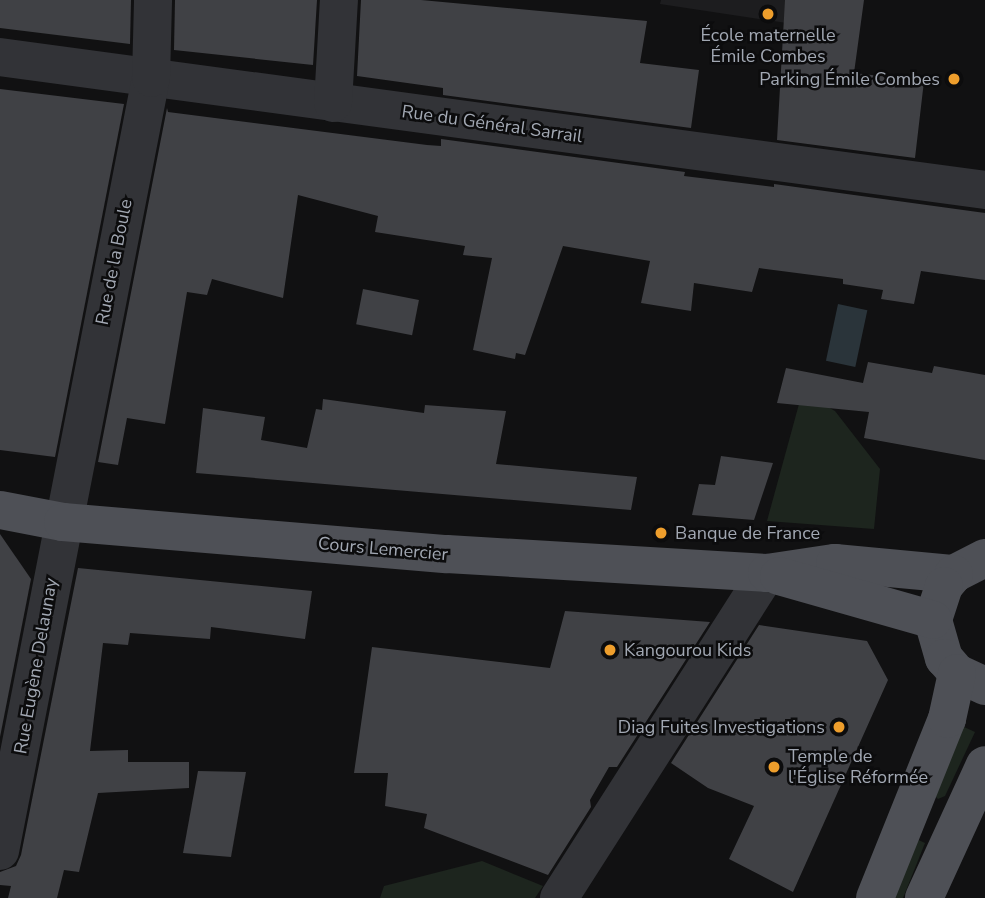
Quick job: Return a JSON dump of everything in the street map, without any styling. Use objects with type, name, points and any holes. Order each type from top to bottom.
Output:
[{"type":"main road","name":"Cours Lemercier","points":[[0,510],[63,522],[447,554],[767,573],[835,563],[969,566]]},
{"type":"main road","points":[[878,895],[947,719],[971,680],[944,659],[933,620],[944,586],[969,566]]},
{"type":"main road","name":"Cours Lemercier","points":[[767,573],[933,620]]},
{"type":"main road","points":[[924,898],[975,816],[985,765]]},
{"type":"street","name":"Rue de la Boule","points":[[63,522],[151,78],[153,0]]},
{"type":"street","points":[[333,103],[339,0]]},
{"type":"street","name":"Rue du Général Sarrail","points":[[0,57],[985,190]]},
{"type":"street","name":"Rue Eugène Delaunay","points":[[0,851],[63,522]]},
{"type":"street","points":[[559,898],[767,573]]},
{"type":"shaded area","name":"École maternelle Émile Combes","points":[[661,0],[817,0],[813,27],[660,4]]},
{"type":"shaded area","points":[[838,304],[867,310],[855,367],[826,361]]},
{"type":"shaded area","points":[[802,393],[835,411],[880,469],[874,529],[767,521]]},
{"type":"shaded area","points":[[962,726],[975,732],[945,796],[938,799],[931,792]]},
{"type":"shaded area","points":[[912,837],[925,843],[903,898],[893,898]]},
{"type":"shaded area","points":[[482,861],[543,886],[535,898],[380,898],[384,886]]},
{"type":"building","points":[[0,0],[131,0],[130,44],[0,28]]},
{"type":"building","points":[[175,0],[317,0],[313,65],[174,50]]},
{"type":"building","points":[[361,0],[421,0],[647,21],[640,63],[699,70],[691,128],[443,95],[443,88],[357,76]]},
{"type":"building","points":[[785,0],[864,0],[854,73],[924,81],[915,158],[777,140]]},
{"type":"building","points":[[0,89],[124,104],[55,457],[0,450]]},
{"type":"building","points":[[167,108],[168,112],[427,145],[441,146],[441,139],[685,172],[684,176],[774,187],[774,184],[985,213],[985,280],[921,271],[914,304],[881,299],[883,290],[843,284],[843,279],[759,268],[752,292],[694,283],[691,311],[641,303],[650,261],[563,246],[525,355],[516,353],[515,359],[473,350],[492,258],[463,255],[465,246],[375,232],[378,216],[298,195],[283,298],[212,279],[207,295],[187,292],[165,424],[127,418],[118,465],[98,462]]},
{"type":"building","points":[[363,289],[419,300],[412,335],[356,324]]},
{"type":"building","points":[[868,362],[932,373],[934,366],[985,375],[985,460],[864,438],[869,412],[777,403],[786,368],[863,383]]},
{"type":"building","points":[[323,399],[424,413],[425,405],[506,411],[496,464],[637,477],[631,510],[196,473],[203,408],[265,417],[261,440],[307,448],[316,409],[322,410]]},
{"type":"building","points":[[721,456],[773,463],[754,520],[692,515],[699,484],[715,485]]},
{"type":"building","points":[[0,534],[31,579],[0,737]]},
{"type":"building","points":[[78,568],[312,591],[305,639],[211,627],[210,639],[130,633],[128,645],[103,643],[90,751],[128,750],[128,762],[189,762],[189,788],[98,793],[79,872],[64,870],[57,898],[8,898],[11,886],[0,885],[0,872],[16,866],[21,855]]},
{"type":"building","points":[[565,611],[710,622],[617,767],[609,767],[590,800],[591,807],[548,875],[424,828],[427,814],[385,806],[388,773],[354,773],[372,647],[550,668]]},
{"type":"building","points":[[759,625],[867,641],[888,680],[793,892],[729,859],[754,806],[708,788],[671,763]]},
{"type":"building","points":[[198,771],[246,772],[231,857],[183,853]]},
{"type":"place","name":"École maternelle Émile Combes","points":[[768,14]]},
{"type":"place","name":"Parking Émile Combes","points":[[954,79]]},
{"type":"place","name":"Banque de France","points":[[661,533]]},
{"type":"place","name":"Kangourou Kids","points":[[610,650]]},
{"type":"place","name":"Diag Fuites Investigations","points":[[839,727]]},
{"type":"place","name":"Temple de l'Église Réformée","points":[[774,767]]}]
